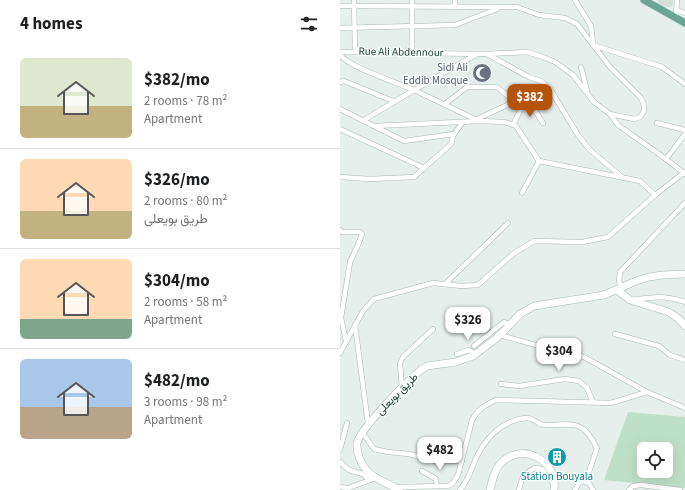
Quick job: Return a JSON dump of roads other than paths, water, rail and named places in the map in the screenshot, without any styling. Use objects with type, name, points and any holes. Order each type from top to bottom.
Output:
[{"type":"main road","points":[[644,0],[676,14],[685,23]]},
{"type":"main road","name":"طريق بويعلى","points":[[397,489],[373,479],[366,470],[357,450],[357,443],[368,424],[415,375],[427,366],[456,362],[475,354],[500,335],[520,314],[534,306],[604,294],[649,277],[685,274]]},
{"type":"main road","points":[[619,289],[630,300],[669,312],[679,319],[685,326]]},
{"type":"main road","points":[[490,490],[496,470],[500,464],[507,458],[517,454],[536,456],[543,461],[553,474],[554,488]]},
{"type":"street","points":[[354,0],[355,49],[382,50],[386,52],[391,50],[412,50],[412,0]]},
{"type":"street","points":[[455,0],[455,6]]},
{"type":"street","points":[[575,0],[591,26],[593,45]]},
{"type":"street","points":[[677,0],[676,14],[685,13]]},
{"type":"street","points":[[340,6],[517,7],[539,15],[565,18],[577,24],[614,72],[640,98],[644,105],[644,111],[640,117],[634,119],[610,114]]},
{"type":"street","points":[[340,28],[456,25],[500,7]]},
{"type":"street","points":[[593,45],[662,67],[685,84]]},
{"type":"street","name":"Rue Ali Abdennour","points":[[342,56],[386,52],[478,54],[527,52],[555,62],[572,75],[594,102],[610,114]]},
{"type":"street","points":[[364,120],[393,101],[478,54]]},
{"type":"street","points":[[486,54],[528,77],[541,81],[550,90],[578,135],[588,146],[623,177]]},
{"type":"street","points":[[342,56],[369,72],[414,90],[479,120]]},
{"type":"street","points":[[581,67],[587,94]]},
{"type":"street","points":[[340,82],[344,81],[393,101]]},
{"type":"street","points":[[445,104],[467,87],[497,87],[514,102],[522,107],[536,112],[543,123]]},
{"type":"street","points":[[479,120],[514,102]]},
{"type":"street","points":[[513,125],[522,107]]},
{"type":"street","points":[[340,109],[404,141],[454,134]]},
{"type":"street","points":[[340,353],[363,311],[374,299],[433,283],[462,286],[478,285],[513,254],[534,241],[582,242],[608,237],[655,195],[684,173],[618,125],[610,114]]},
{"type":"street","points":[[374,126],[479,120],[505,122],[516,126],[539,161],[640,181],[655,195]]},
{"type":"street","points":[[340,177],[370,179],[414,177],[451,144],[454,134],[463,122]]},
{"type":"street","points":[[657,123],[685,130]]},
{"type":"street","points":[[340,129],[424,168]]},
{"type":"street","points":[[666,159],[685,134]]},
{"type":"street","points":[[522,192],[539,161]]},
{"type":"street","points":[[619,289],[620,272],[685,203]]},
{"type":"street","points":[[445,284],[508,223]]},
{"type":"street","points":[[340,230],[342,232],[360,232],[362,234],[350,262],[341,318],[346,340]]},
{"type":"street","points":[[630,300],[655,296],[685,302]]},
{"type":"street","points":[[474,346],[504,322],[510,325]]},
{"type":"street","points":[[355,324],[368,424]]},
{"type":"street","points":[[402,388],[400,363],[403,357],[433,328]]},
{"type":"street","points":[[615,334],[659,346],[670,355],[685,360]]},
{"type":"street","points":[[500,335],[539,346],[570,352],[584,357],[647,392],[685,408]]},
{"type":"street","points":[[457,354],[469,350],[475,354]]},
{"type":"street","points":[[501,384],[518,386],[565,379],[579,381],[587,388],[593,402]]},
{"type":"street","points":[[397,489],[448,486],[453,483],[458,475],[472,420],[475,414],[484,405],[496,400],[611,403],[647,392]]},
{"type":"street","points":[[460,490],[465,484],[478,454],[491,435],[498,429],[511,422],[526,418],[533,418],[542,425],[566,423],[580,425],[586,431],[597,448],[586,481]]},
{"type":"street","points":[[340,450],[346,423]]},
{"type":"street","points":[[362,432],[374,449],[409,454],[435,461],[462,462]]},
{"type":"street","points":[[340,462],[349,470],[373,479]]},
{"type":"street","points":[[519,490],[524,475],[535,468],[542,469],[554,488]]},
{"type":"street","points":[[422,471],[436,479],[438,486]]},
{"type":"street","points":[[340,487],[348,488],[373,479]]},
{"type":"street","points":[[575,490],[579,483],[586,481]]},
{"type":"street","points":[[586,481],[593,490]]},
{"type":"street","points":[[629,490],[633,486],[641,485],[680,490]]},
{"type":"street","points":[[426,487],[431,490]]},
{"type":"place","name":"Sidi Ali Eddib Mosque","points":[[482,73]]},
{"type":"place","name":"Station Bouyala","points":[[557,457]]}]
